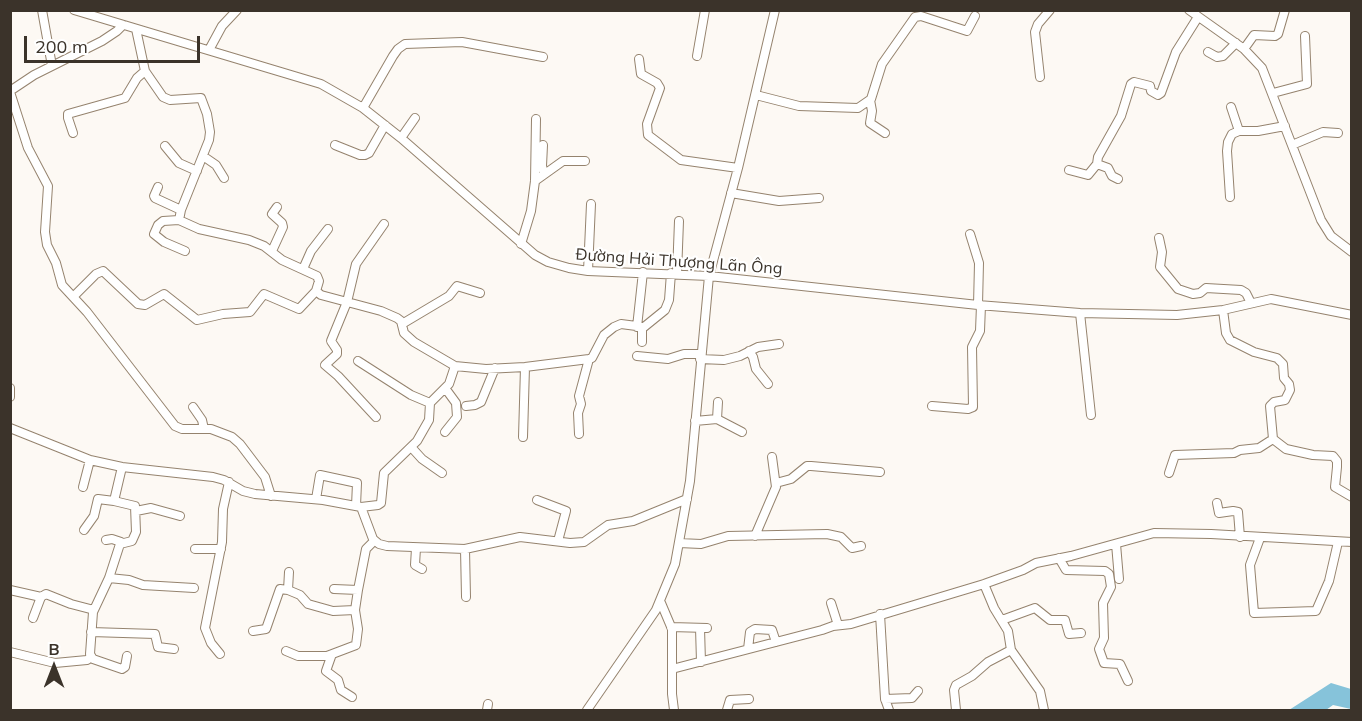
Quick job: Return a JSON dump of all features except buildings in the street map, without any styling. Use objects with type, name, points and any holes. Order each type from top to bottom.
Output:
[{"type":"street","points":[[42,10],[52,66]]},
{"type":"street","name":"Đường Hải Thượng Lãn Ông","points":[[74,10],[321,84],[363,108],[385,125],[521,244],[548,262],[588,271],[674,273],[980,305],[1080,313],[1158,316],[1224,310],[1276,299],[1352,315]]},
{"type":"street","points":[[208,50],[222,26],[237,10]]},
{"type":"street","points":[[698,56],[705,10]]},
{"type":"street","points":[[1040,77],[1035,32],[1038,24],[1050,10]]},
{"type":"street","points":[[1189,10],[1240,46],[1262,68],[1326,229],[1344,248],[1352,252]]},
{"type":"street","points":[[1208,52],[1217,57],[1223,56],[1254,35],[1275,36],[1278,34],[1285,10]]},
{"type":"street","points":[[587,711],[661,603],[675,564],[690,481],[709,276],[756,95],[774,11]]},
{"type":"street","points":[[885,133],[870,123],[872,111],[870,100],[882,64],[915,17],[921,15],[968,30],[975,16]]},
{"type":"street","points":[[1070,170],[1088,175],[1097,164],[1100,151],[1120,116],[1131,84],[1134,82],[1150,86],[1151,91],[1161,93],[1176,52],[1198,17]]},
{"type":"street","points":[[123,25],[108,37],[27,79],[10,92],[24,139],[49,188],[45,225],[47,245],[56,263],[61,282],[99,327],[175,426],[182,429],[222,432],[237,441],[266,479],[271,496]]},
{"type":"street","points":[[136,29],[145,71],[152,84],[165,98],[170,100],[195,97],[203,100],[210,132],[179,220]]},
{"type":"street","points":[[1273,93],[1307,84],[1305,36]]},
{"type":"street","points":[[363,108],[393,56],[405,44],[462,42],[543,57]]},
{"type":"street","points":[[639,59],[641,74],[660,88],[647,124],[648,135],[681,160],[738,168]]},
{"type":"street","points":[[73,133],[68,114],[125,98],[139,76],[145,71]]},
{"type":"street","points":[[756,95],[799,106],[854,108],[870,100]]},
{"type":"street","points":[[1231,107],[1239,131]]},
{"type":"street","points":[[401,138],[415,118]]},
{"type":"street","points":[[521,244],[531,211],[535,181],[536,119]]},
{"type":"street","points":[[335,145],[365,155],[369,153],[385,125]]},
{"type":"street","points":[[1230,197],[1228,142],[1232,134],[1239,131],[1258,132],[1285,126]]},
{"type":"street","points":[[1292,145],[1323,132],[1338,133]]},
{"type":"street","points":[[543,145],[544,174]]},
{"type":"street","points":[[165,146],[179,163],[196,171]]},
{"type":"street","points":[[203,156],[216,165],[224,178]]},
{"type":"street","points":[[535,181],[563,161],[585,161]]},
{"type":"street","points":[[1097,164],[1108,168],[1112,176],[1118,179]]},
{"type":"street","points":[[158,187],[155,198],[181,210]]},
{"type":"street","points":[[731,193],[779,201],[819,198]]},
{"type":"street","points":[[588,271],[591,204]]},
{"type":"street","points":[[272,251],[283,227],[282,223],[272,214],[277,207]]},
{"type":"street","points":[[73,297],[96,274],[103,271],[138,304],[145,305],[164,294],[197,321],[223,314],[250,312],[264,294],[299,309],[316,291],[319,281],[319,278],[282,260],[272,251],[249,240],[199,229],[179,220],[163,220],[154,234],[164,242],[185,251]]},
{"type":"street","points":[[579,434],[578,412],[581,404],[579,396],[589,359],[604,335],[621,324],[640,327],[665,310],[674,273],[679,221]]},
{"type":"street","points":[[376,417],[326,365],[326,362],[337,354],[331,341],[347,302],[356,264],[384,224]]},
{"type":"street","points":[[303,269],[316,244],[328,229]]},
{"type":"street","points":[[932,406],[968,409],[973,407],[972,347],[980,331],[980,305],[979,263],[970,234]]},
{"type":"street","points":[[1158,238],[1162,252],[1160,267],[1177,288],[1193,294],[1200,293],[1206,288],[1241,290],[1246,293],[1251,303]]},
{"type":"street","points":[[642,342],[640,327],[643,272]]},
{"type":"street","points":[[402,324],[449,296],[457,286],[480,293]]},
{"type":"street","points":[[316,291],[321,295],[381,312],[399,320],[404,333],[414,342],[455,366],[476,369],[525,367],[589,359]]},
{"type":"street","points":[[1224,310],[1226,333],[1230,340],[1254,352],[1277,358],[1283,364],[1284,378],[1290,390],[1285,400],[1274,402],[1271,405],[1273,439],[1286,449],[1313,455],[1329,455],[1335,458],[1337,467],[1335,487],[1352,496]]},
{"type":"street","points":[[1080,313],[1090,415]]},
{"type":"street","points":[[637,356],[668,359],[684,354],[724,360],[758,347],[779,344]]},
{"type":"street","points":[[749,351],[756,369],[768,384]]},
{"type":"street","points":[[358,361],[411,395],[430,403]]},
{"type":"street","points":[[10,428],[90,460],[122,467],[213,477],[230,482],[243,491],[271,496],[316,499],[359,506],[380,505],[384,473],[412,448],[429,420],[430,403],[445,388],[455,366]]},
{"type":"street","points":[[523,437],[525,367]]},
{"type":"street","points":[[466,406],[481,402],[495,368]]},
{"type":"street","points":[[10,388],[10,397]]},
{"type":"street","points":[[445,388],[455,400],[457,417],[445,432]]},
{"type":"street","points":[[717,419],[718,402]]},
{"type":"street","points":[[193,407],[202,420],[204,429]]},
{"type":"street","points":[[695,421],[717,419],[742,432]]},
{"type":"street","points":[[1169,473],[1175,455],[1234,453],[1259,448],[1273,439]]},
{"type":"street","points":[[412,448],[422,459],[442,473]]},
{"type":"street","points":[[755,536],[776,490],[772,457]]},
{"type":"street","points":[[83,487],[90,460]]},
{"type":"street","points":[[776,483],[791,479],[810,466],[880,472]]},
{"type":"street","points":[[114,501],[122,467]]},
{"type":"street","points":[[316,499],[321,475],[357,483],[359,506],[374,541],[387,546],[465,549],[520,537],[570,543],[586,542],[608,525],[653,514],[687,499]]},
{"type":"street","points":[[220,654],[205,628],[220,549],[223,510],[230,482]]},
{"type":"street","points":[[84,530],[94,516],[98,499],[134,505],[137,523],[135,538],[129,542],[106,540]]},
{"type":"street","points":[[537,500],[566,511],[558,541]]},
{"type":"street","points":[[1217,503],[1220,513],[1238,512],[1240,537]]},
{"type":"street","points":[[136,511],[151,508],[180,516]]},
{"type":"street","points":[[672,669],[838,625],[851,624],[984,584],[1036,563],[1163,532],[1352,542]]},
{"type":"street","points":[[679,543],[701,544],[728,536],[827,534],[841,537],[852,548],[861,546]]},
{"type":"street","points":[[1260,538],[1250,565],[1254,613],[1316,611],[1329,581],[1338,542]]},
{"type":"street","points":[[286,651],[298,657],[332,654],[357,644],[358,629],[355,610],[358,590],[366,549],[374,541]]},
{"type":"street","points":[[91,657],[94,610],[109,578],[121,542]]},
{"type":"street","points":[[1116,544],[1119,579]]},
{"type":"street","points":[[416,548],[416,565],[422,569]]},
{"type":"street","points":[[195,549],[220,549]]},
{"type":"street","points":[[465,549],[466,597]]},
{"type":"street","points":[[1059,558],[1066,570],[1098,570],[1109,574],[1112,587],[1103,603],[1104,638],[1099,649],[1104,663],[1119,664],[1128,681]]},
{"type":"street","points":[[288,590],[289,572]]},
{"type":"street","points":[[109,578],[126,579],[143,585],[194,588]]},
{"type":"street","points":[[984,584],[1009,633],[1011,650],[1038,688],[1044,711]]},
{"type":"street","points":[[253,631],[266,629],[280,589],[300,595],[310,605],[333,611],[355,610]]},
{"type":"street","points":[[334,589],[358,590]]},
{"type":"street","points":[[10,590],[42,597]]},
{"type":"street","points":[[33,618],[42,597],[47,594],[94,610]]},
{"type":"street","points":[[661,603],[671,627],[674,711]]},
{"type":"street","points":[[831,603],[838,625]]},
{"type":"street","points":[[1002,620],[1035,608],[1050,620],[1065,620],[1069,634],[1081,633]]},
{"type":"street","points":[[880,614],[885,699],[889,711]]},
{"type":"street","points":[[671,627],[703,628],[701,662]]},
{"type":"street","points":[[748,649],[750,632],[755,629],[772,630],[776,642]]},
{"type":"street","points":[[91,632],[155,634],[158,647],[174,650]]},
{"type":"street","points":[[956,711],[954,695],[956,685],[972,676],[988,662],[1011,650]]},
{"type":"street","points":[[10,652],[53,663],[87,660],[91,657]]},
{"type":"street","points":[[332,654],[326,671],[338,680],[341,690],[352,697]]},
{"type":"street","points":[[91,657],[122,669],[125,667],[127,656]]},
{"type":"street","points":[[885,699],[912,698],[918,691]]},
{"type":"street","points":[[727,711],[730,700],[749,699]]},
{"type":"water","points":[[1331,683],[1351,689],[1351,709],[1333,705],[1326,710],[1289,710]]}]
